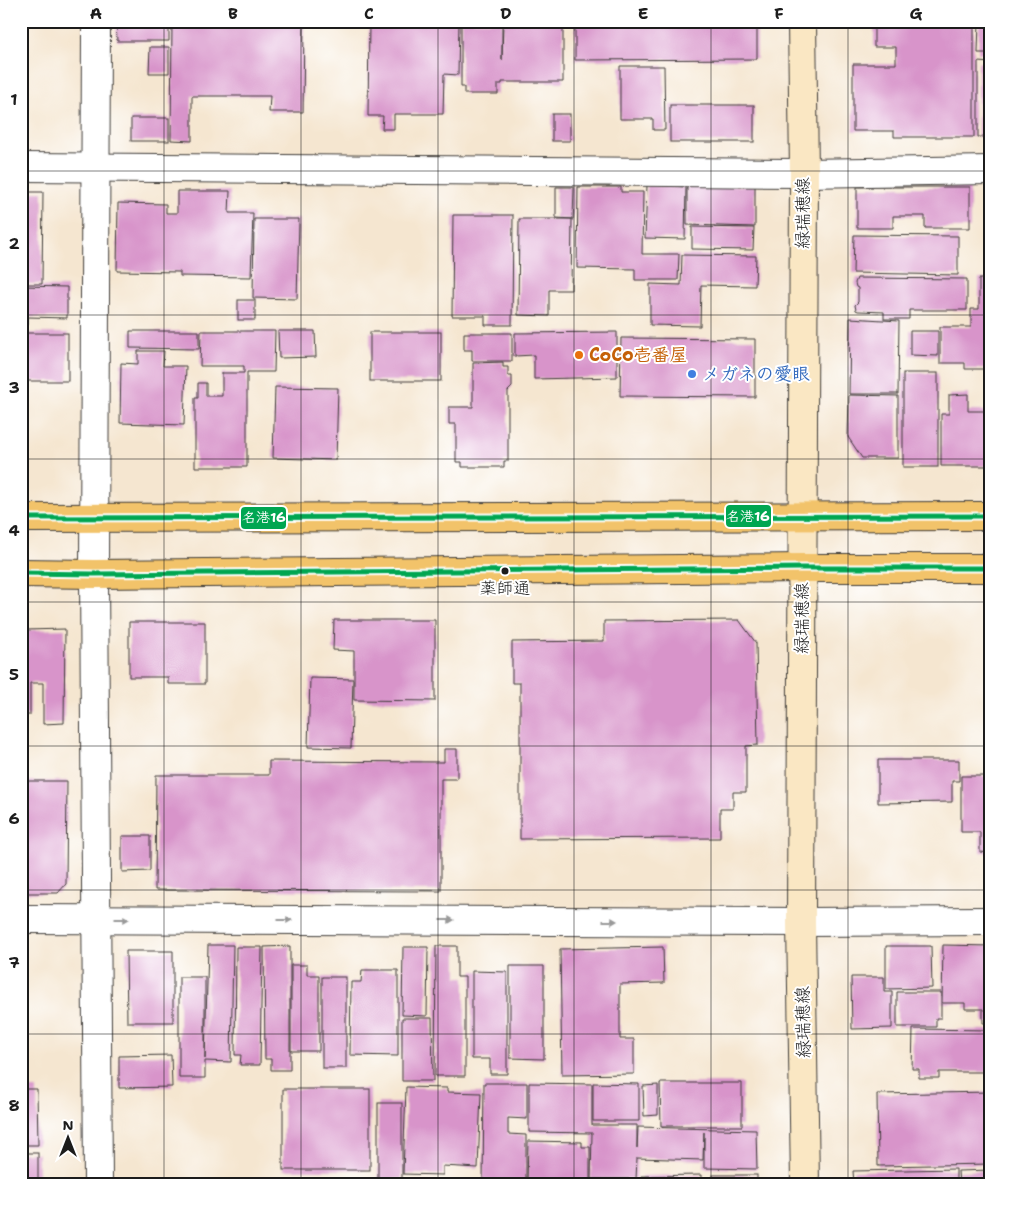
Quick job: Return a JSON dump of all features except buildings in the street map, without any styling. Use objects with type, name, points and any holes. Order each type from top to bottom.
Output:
[{"type":"main road","name":"緑瑞穂線","points":[[802,21],[804,173],[801,922],[805,1184]]},
{"type":"main road","points":[[21,518],[991,516]]},
{"type":"main road","points":[[21,573],[991,568]]},
{"type":"street","points":[[96,21],[94,574],[98,1184]]},
{"type":"street","points":[[21,167],[804,173],[991,170]]},
{"type":"street","points":[[21,919],[991,921]]},
{"type":"transit line","name":"名港16","points":[[21,518],[991,516]]},
{"type":"transit line","name":"名港16","points":[[21,573],[991,568]]},
{"type":"place","name":"CoCo壱番屋","points":[[579,355]]},
{"type":"place","name":"メガネの愛眼","points":[[692,374]]},
{"type":"place","name":"薬師通","points":[[505,571]]}]
